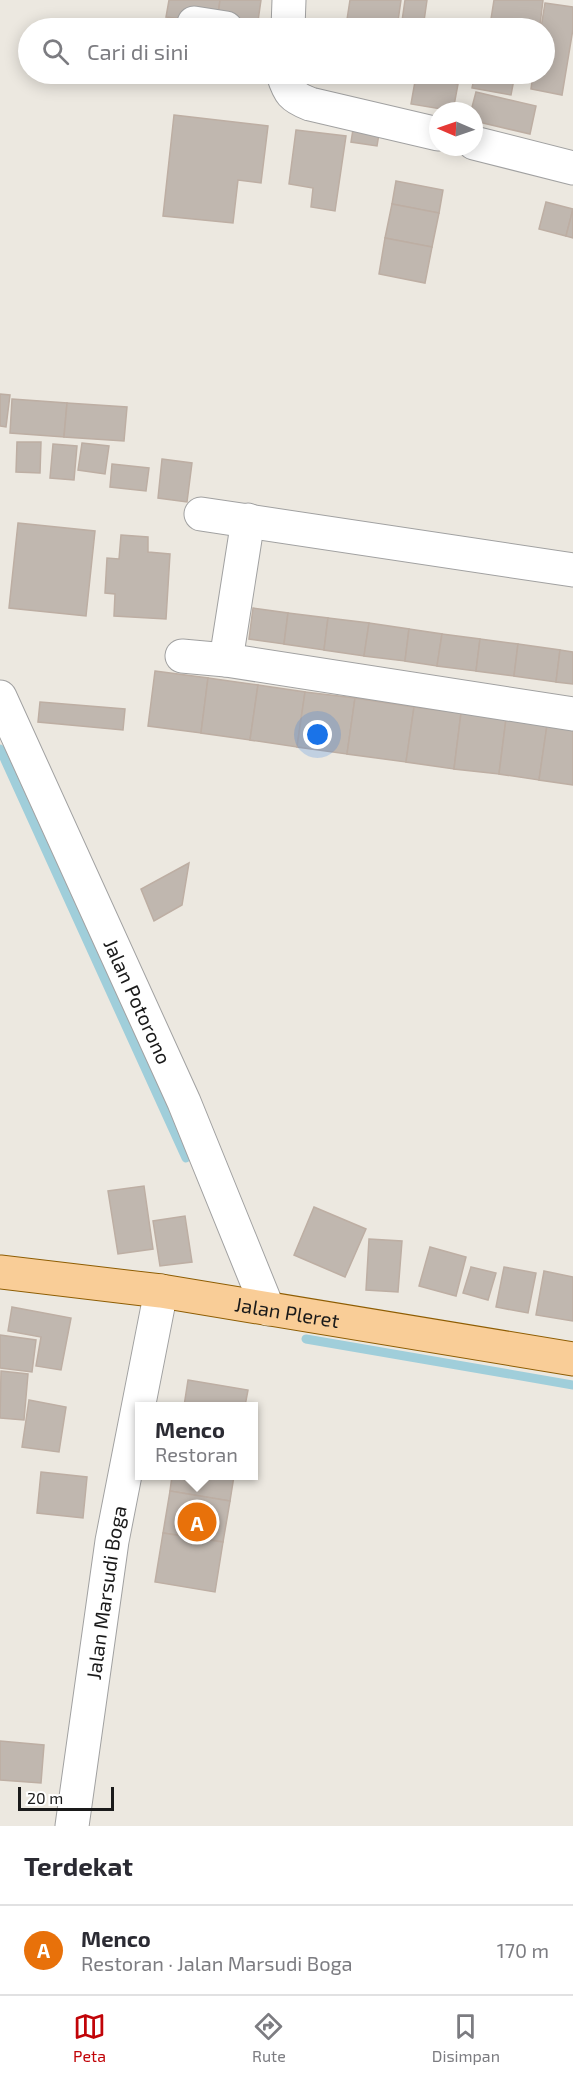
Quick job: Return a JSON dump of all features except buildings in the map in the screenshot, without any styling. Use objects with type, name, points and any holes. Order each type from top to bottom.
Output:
[{"type":"main road","name":"Jalan Pleret","points":[[0,1272],[161,1291],[573,1359]]},
{"type":"street","points":[[288,18],[289,0]]},
{"type":"street","points":[[286,84],[296,99],[429,132]]},
{"type":"street","points":[[483,145],[573,168]]},
{"type":"street","points":[[201,514],[573,570]]},
{"type":"street","points":[[226,660],[248,520]]},
{"type":"street","points":[[182,656],[226,660],[573,714]]},
{"type":"street","name":"Jalan Potorono","points":[[0,697],[184,1102],[268,1309]]},
{"type":"street","name":"Jalan Marsudi Boga","points":[[139,1402],[161,1291]]},
{"type":"street","name":"Jalan Marsudi Boga","points":[[72,1826],[112,1541],[135,1424]]},
{"type":"waterway","points":[[0,749],[186,1158]]},
{"type":"waterway","points":[[306,1339],[573,1385]]},
{"type":"place","name":"Menco","points":[[197,1522]]}]
